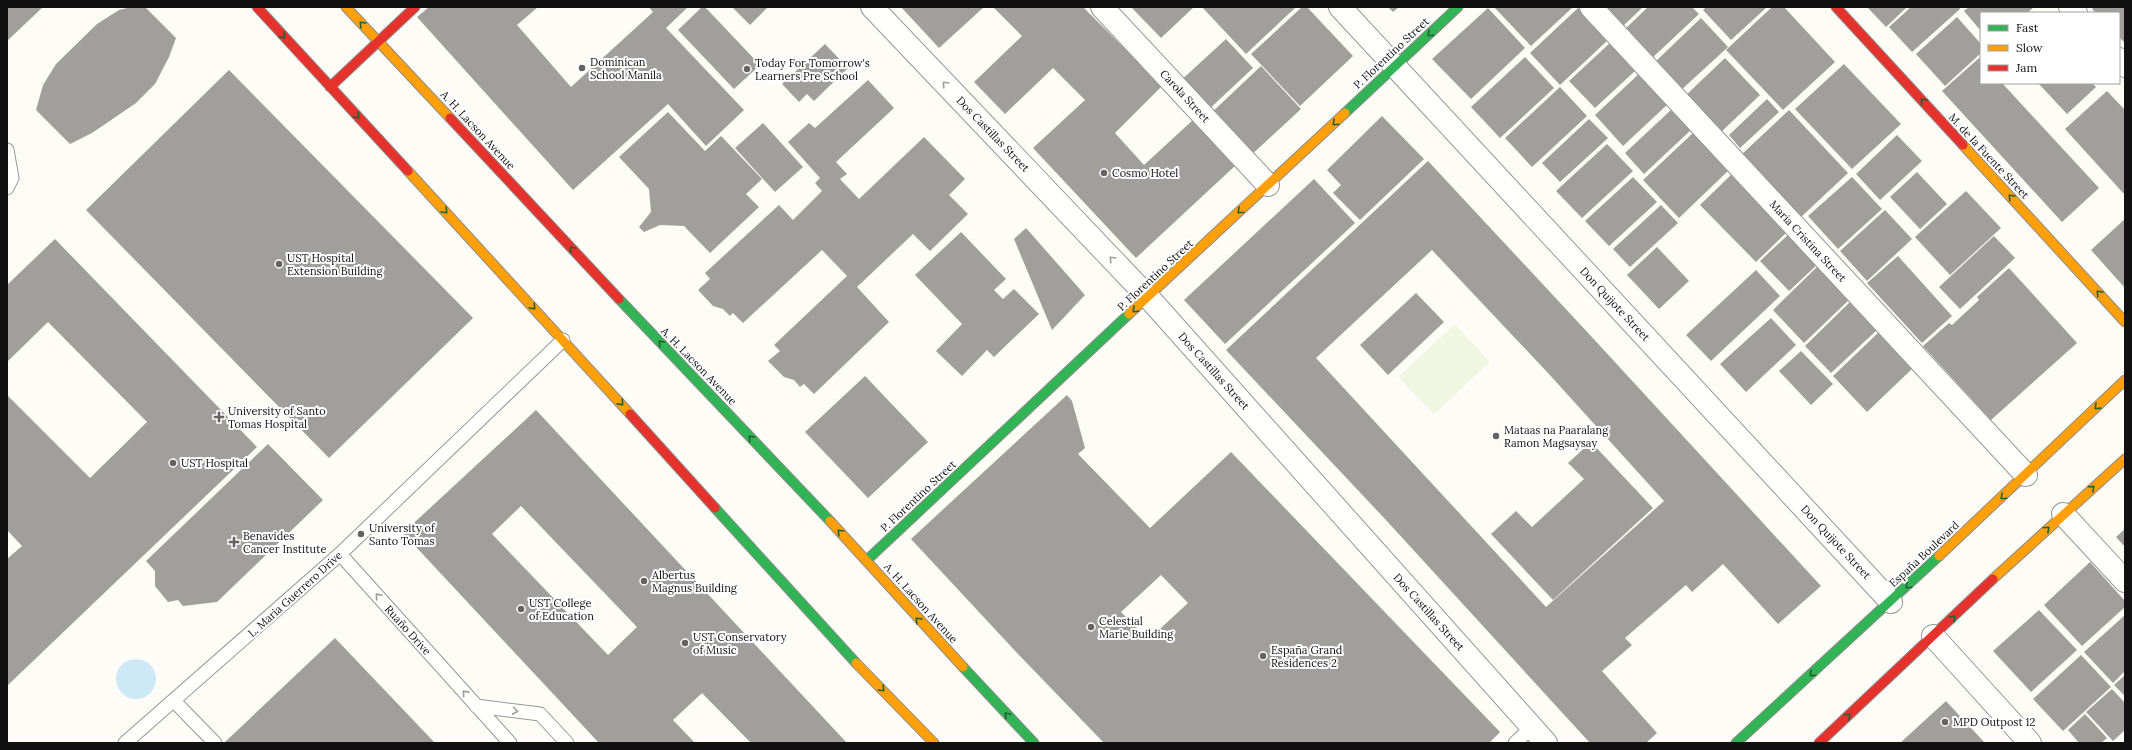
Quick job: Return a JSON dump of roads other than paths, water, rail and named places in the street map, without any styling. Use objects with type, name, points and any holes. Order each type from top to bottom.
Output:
[{"type":"main road","points":[[256,7],[563,340],[855,662],[934,743]]},
{"type":"main road","name":"A. H. Lacson Avenue","points":[[346,7],[590,268],[867,560],[909,610],[1034,743]]},
{"type":"main road","points":[[330,87],[416,7]]},
{"type":"main road","name":"P. Florentino Street","points":[[867,560],[1458,7]]},
{"type":"main road","name":"M. de la Fuente Street","points":[[1836,7],[2125,322]]},
{"type":"main road","name":"España Boulevard","points":[[1736,743],[1891,602],[2125,380]]},
{"type":"main road","points":[[1819,743],[2063,514],[2125,459]]},
{"type":"street","name":"Dos Castillas Street","points":[[872,7],[1148,297],[1546,743]]},
{"type":"street","name":"Carola Street","points":[[1102,7],[1268,185]]},
{"type":"street","name":"Don Quijote Street","points":[[1340,7],[1891,602]]},
{"type":"street","name":"Maria Cristina Street","points":[[1592,7],[2026,475]]},
{"type":"street","points":[[2063,514],[2125,581]]},
{"type":"street","points":[[1933,636],[2030,743]]},
{"type":"lane","points":[[7,188],[12,178],[8,151]]},
{"type":"lane","name":"L. Maria Guerrero Drive","points":[[125,743],[340,554],[563,340]]},
{"type":"lane","name":"Ruaño Drive","points":[[340,554],[510,743]]},
{"type":"lane","points":[[174,701],[215,743]]},
{"type":"lane","points":[[476,706],[540,714],[567,743]]},
{"type":"lane","points":[[1515,743],[1532,727]]},
{"type":"water","points":[[140,659],[147,662],[153,668],[156,679],[155,687],[147,696],[140,699],[132,699],[125,696],[117,687],[116,675],[119,668],[128,660]]},
{"type":"place","name":"Dominican School Manila","points":[[582,68]]},
{"type":"place","name":"Today For Tomorrow's Learners Pre School","points":[[747,69]]},
{"type":"place","name":"Cosmo Hotel","points":[[1104,173]]},
{"type":"place","name":"UST Hospital Extension Building","points":[[279,264]]},
{"type":"place","name":"University of Santo Tomas Hospital","points":[[219,417]]},
{"type":"place","name":"Mataas na Paaralang Ramon Magsaysay","points":[[1496,436]]},
{"type":"place","name":"UST Hospital","points":[[173,463]]},
{"type":"place","name":"University of Santo Tomas","points":[[361,534]]},
{"type":"place","name":"Benavides Cancer Institute","points":[[234,542]]},
{"type":"place","name":"Albertus Magnus Building","points":[[644,581]]},
{"type":"place","name":"UST College of Education","points":[[521,609]]},
{"type":"place","name":"Celestial Marie Building","points":[[1091,627]]},
{"type":"place","name":"UST Conservatory of Music","points":[[685,643]]},
{"type":"place","name":"España Grand Residences 2","points":[[1263,656]]},
{"type":"place","name":"MPD Outpost 12","points":[[1945,722]]}]
